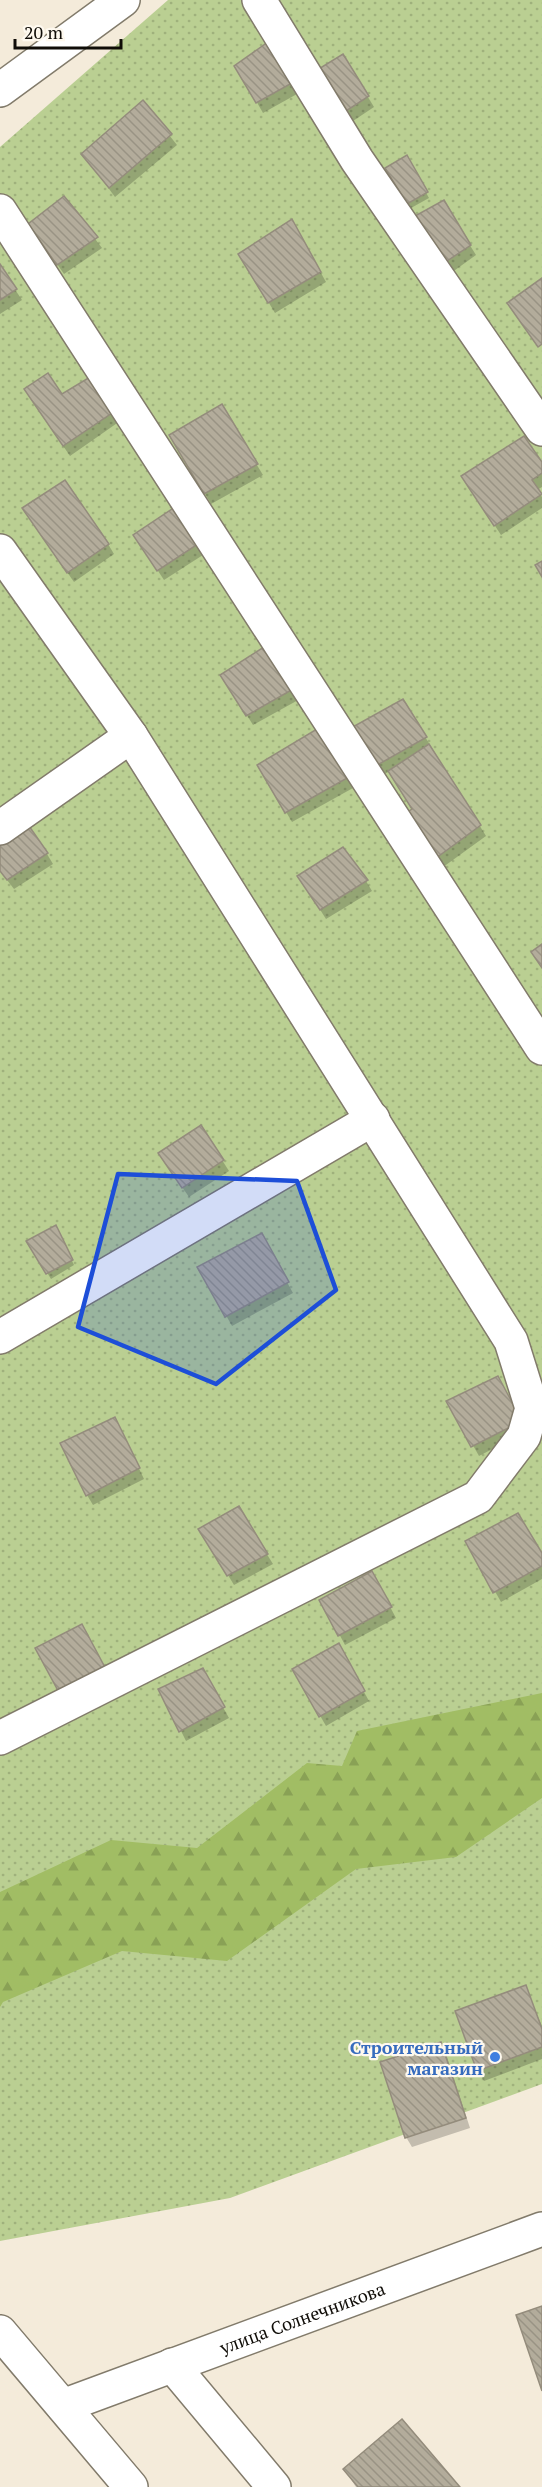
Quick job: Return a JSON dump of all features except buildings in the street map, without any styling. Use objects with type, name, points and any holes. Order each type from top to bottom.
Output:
[{"type":"street","points":[[0,90],[123,0]]},
{"type":"street","points":[[259,0],[357,160],[542,429]]},
{"type":"street","points":[[0,211],[540,1039]]},
{"type":"street","points":[[0,551],[131,736],[511,1341],[532,1408],[524,1436],[478,1497],[0,1738]]},
{"type":"street","points":[[0,828],[131,736]]},
{"type":"street","points":[[0,1337],[373,1119]]},
{"type":"street","name":"улица Солнечникова","points":[[63,2406],[542,2229]]},
{"type":"street","points":[[6,2347],[63,2406],[131,2487]]},
{"type":"street","points":[[172,2366],[274,2487]]},
{"type":"highlighted area","points":[[118,1174],[297,1181],[336,1290],[216,1384],[78,1327]]},
{"type":"green space","points":[[168,0],[542,0],[542,2084],[230,2198],[0,2241],[0,147]]},
{"type":"green space","points":[[542,1693],[542,1798],[456,1857],[356,1869],[227,1961],[122,1951],[3,2002],[0,2007],[0,1892],[111,1840],[197,1848],[307,1763],[342,1766],[357,1731]]},
{"type":"place","name":"Строительный магазин","points":[[495,2057]]}]
